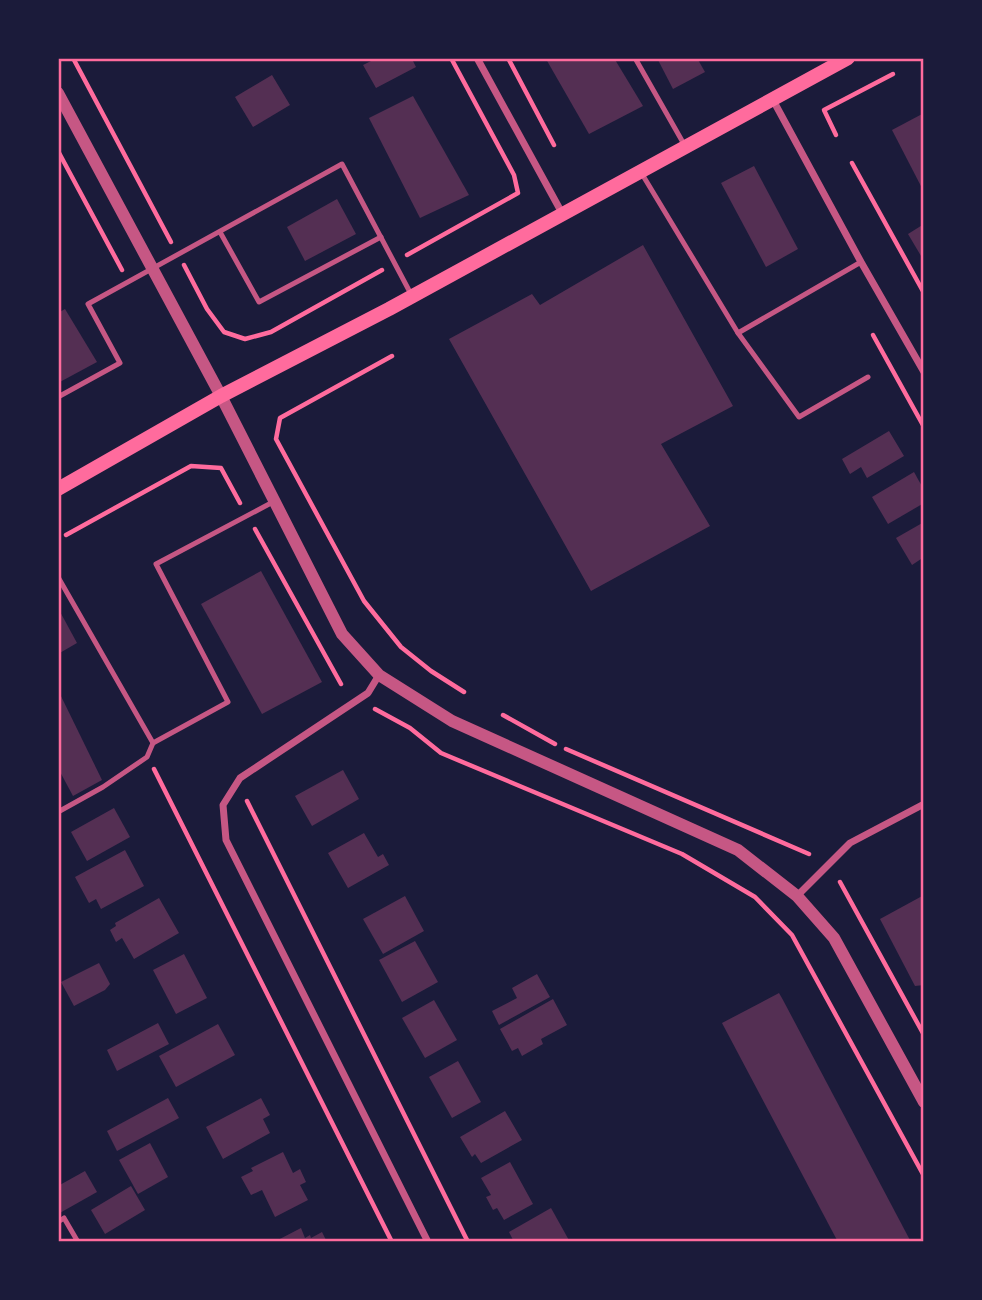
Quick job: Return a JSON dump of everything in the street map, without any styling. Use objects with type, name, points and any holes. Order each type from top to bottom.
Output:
[{"type":"main road","points":[[58,488],[221,396],[412,296],[848,58]]},
{"type":"street","points":[[477,58],[562,213]]},
{"type":"street","points":[[58,93],[221,396],[342,634],[379,675],[452,721],[738,850],[797,896],[834,938],[924,1102]]},
{"type":"street","points":[[773,100],[924,372]]},
{"type":"street","points":[[379,675],[368,693],[240,778],[223,805],[226,840],[428,1242]]},
{"type":"street","points":[[797,896],[850,843],[924,804]]},
{"type":"lane","points":[[635,58],[685,147]]},
{"type":"lane","points":[[58,397],[120,363],[88,303],[342,164],[412,296]]},
{"type":"lane","points":[[640,171],[738,333],[799,417],[868,377]]},
{"type":"lane","points":[[220,232],[259,302],[381,237]]},
{"type":"lane","points":[[738,333],[861,262]]},
{"type":"lane","points":[[58,812],[103,787],[147,757],[153,743],[228,702],[156,564],[275,501]]},
{"type":"lane","points":[[58,577],[153,743]]},
{"type":"lane","points":[[58,1222],[64,1218],[78,1242]]},
{"type":"path","points":[[73,58],[207,309],[224,332],[245,339],[271,332],[518,193],[514,176],[451,58]]},
{"type":"path","points":[[508,58],[554,145]]},
{"type":"path","points":[[836,135],[824,110],[893,74]]},
{"type":"path","points":[[58,150],[124,275]]},
{"type":"path","points":[[852,163],[924,293]]},
{"type":"path","points":[[873,335],[924,427]]},
{"type":"path","points":[[393,356],[280,418],[276,439],[364,601],[401,647],[464,692]]},
{"type":"path","points":[[375,709],[410,728],[441,753],[681,854],[755,897],[792,935],[924,1176]]},
{"type":"path","points":[[503,715],[553,743],[809,854]]},
{"type":"path","points":[[147,757],[392,1242]]},
{"type":"path","points":[[247,801],[468,1242]]},
{"type":"path","points":[[840,882],[924,1035]]},
{"type":"building","points":[[377,58],[419,58],[413,61],[416,67],[376,88],[363,65]]},
{"type":"building","points":[[614,58],[643,106],[589,134],[546,59]]},
{"type":"building","points":[[657,58],[697,58],[705,72],[673,89]]},
{"type":"building","points":[[272,75],[290,105],[253,127],[235,97]]},
{"type":"building","points":[[413,96],[469,195],[420,218],[369,118]]},
{"type":"building","points":[[924,113],[924,192],[892,130]]},
{"type":"building","points":[[754,166],[798,249],[766,267],[721,183]]},
{"type":"building","points":[[337,199],[356,234],[305,261],[287,227]]},
{"type":"building","points":[[924,224],[924,261],[908,234]]},
{"type":"building","points":[[643,245],[733,406],[661,444],[710,526],[591,591],[449,339],[532,294],[540,305]]},
{"type":"building","points":[[65,309],[97,362],[58,383],[58,313]]},
{"type":"building","points":[[889,431],[904,456],[867,478],[861,467],[850,474],[842,459]]},
{"type":"building","points":[[914,472],[924,490],[924,503],[888,524],[872,497]]},
{"type":"building","points":[[924,522],[924,557],[912,565],[896,538]]},
{"type":"building","points":[[261,571],[322,682],[262,714],[201,604]]},
{"type":"building","points":[[58,608],[77,643],[58,654]]},
{"type":"building","points":[[58,690],[102,780],[73,796],[58,768]]},
{"type":"building","points":[[343,770],[359,799],[312,826],[295,796]]},
{"type":"building","points":[[114,808],[130,837],[87,861],[71,832]]},
{"type":"building","points":[[364,833],[378,857],[383,854],[389,865],[348,888],[328,853]]},
{"type":"building","points":[[125,850],[144,886],[101,909],[96,899],[89,903],[75,877]]},
{"type":"building","points":[[924,895],[924,985],[915,986],[880,919]]},
{"type":"building","points":[[405,896],[424,931],[383,954],[363,919]]},
{"type":"building","points":[[159,898],[179,933],[134,959],[122,938],[116,942],[110,930],[116,926],[115,923]]},
{"type":"building","points":[[415,941],[438,982],[402,1002],[379,960]]},
{"type":"building","points":[[184,954],[207,998],[176,1014],[153,970]]},
{"type":"building","points":[[99,963],[110,984],[105,990],[74,1006],[61,982]]},
{"type":"building","points":[[537,974],[550,997],[499,1025],[492,1011],[517,998],[512,988]]},
{"type":"building","points":[[779,993],[911,1242],[838,1242],[722,1023]]},
{"type":"building","points":[[553,999],[567,1025],[541,1039],[543,1044],[522,1056],[518,1048],[512,1051],[500,1029]]},
{"type":"building","points":[[434,1000],[457,1040],[425,1058],[402,1018]]},
{"type":"building","points":[[158,1023],[169,1044],[117,1071],[107,1050]]},
{"type":"building","points":[[218,1024],[235,1055],[176,1087],[159,1056]]},
{"type":"building","points":[[458,1061],[481,1102],[452,1118],[429,1077]]},
{"type":"building","points":[[168,1098],[179,1118],[117,1151],[107,1131]]},
{"type":"building","points":[[261,1098],[270,1115],[263,1119],[270,1133],[223,1159],[206,1127]]},
{"type":"building","points":[[505,1111],[522,1140],[481,1163],[475,1154],[472,1157],[460,1137]]},
{"type":"building","points":[[150,1143],[168,1177],[138,1194],[119,1160]]},
{"type":"building","points":[[283,1152],[293,1173],[300,1169],[306,1182],[300,1185],[308,1200],[275,1217],[262,1190],[251,1195],[241,1177],[253,1171],[251,1168]]},
{"type":"building","points":[[510,1162],[533,1204],[504,1220],[497,1208],[493,1210],[486,1197],[491,1195],[481,1178]]},
{"type":"building","points":[[85,1171],[97,1192],[58,1214],[58,1186]]},
{"type":"building","points":[[131,1186],[145,1210],[105,1234],[91,1210]]},
{"type":"building","points":[[551,1208],[570,1242],[514,1242],[509,1232]]},
{"type":"building","points":[[301,1228],[305,1238],[322,1232],[327,1242],[274,1242]]}]
